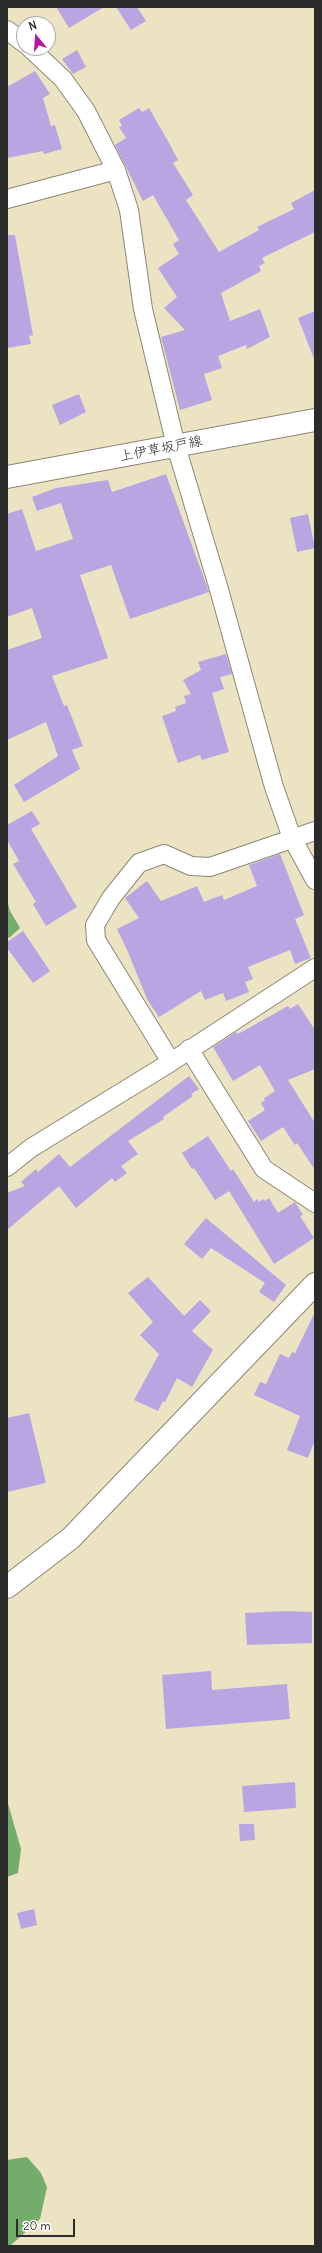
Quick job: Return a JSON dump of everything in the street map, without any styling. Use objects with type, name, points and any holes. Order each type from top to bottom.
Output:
[{"type":"street","points":[[7,30],[16,37]]},
{"type":"street","points":[[38,56],[62,80],[86,111],[116,170],[129,210],[143,310],[176,446],[218,586],[274,788],[292,838],[315,880]]},
{"type":"street","points":[[7,199],[116,170]]},
{"type":"street","name":"上伊草坂戸線","points":[[7,477],[315,420]]},
{"type":"street","points":[[171,1062],[96,940],[94,925],[111,898],[139,863],[164,854],[191,866],[210,867],[315,831]]},
{"type":"street","points":[[7,1167],[31,1148],[171,1062],[315,968]]},
{"type":"street","points":[[189,1049],[264,1169],[315,1203]]},
{"type":"street","points":[[7,1587],[70,1538],[315,1284]]},
{"type":"green space","points":[[7,900],[10,911],[20,928],[9,938],[7,936]]},
{"type":"green space","points":[[7,1800],[21,1849],[18,1873],[7,1877]]},
{"type":"green space","points":[[27,2157],[41,2173],[47,2187],[40,2219],[10,2246],[7,2246],[7,2160]]},
{"type":"building","points":[[56,7],[104,7],[69,28]]},
{"type":"building","points":[[116,7],[137,7],[146,21],[131,30]]},
{"type":"building","points":[[77,50],[86,67],[73,74],[62,59]]},
{"type":"building","points":[[35,71],[50,94],[43,98],[51,126],[55,125],[62,149],[44,154],[43,151],[7,158],[7,87]]},
{"type":"building","points":[[139,108],[142,112],[149,108],[169,143],[178,160],[173,163],[193,195],[186,200],[219,252],[259,230],[257,227],[294,209],[291,203],[315,190],[315,232],[262,258],[265,263],[259,266],[261,271],[221,293],[230,321],[260,309],[270,337],[247,349],[246,345],[218,356],[222,368],[204,374],[212,400],[180,410],[161,337],[185,330],[164,308],[177,297],[158,268],[179,254],[173,244],[179,240],[153,195],[143,201],[115,145],[126,138],[119,127],[122,126],[119,120]]},
{"type":"building","points":[[7,235],[15,235],[33,335],[29,336],[31,344],[7,348]]},
{"type":"building","points":[[315,311],[315,359],[314,359],[298,318]]},
{"type":"building","points":[[79,394],[86,412],[60,425],[52,405]]},
{"type":"building","points":[[166,474],[209,592],[130,619],[111,565],[80,575],[108,658],[52,676],[64,706],[67,705],[83,746],[72,750],[80,769],[24,802],[14,785],[58,756],[46,722],[7,740],[7,650],[42,638],[32,608],[7,617],[7,514],[22,509],[36,551],[73,539],[61,503],[37,511],[32,497],[56,488],[108,480],[112,492]]},
{"type":"building","points":[[308,514],[315,548],[297,552],[290,518]]},
{"type":"building","points":[[226,654],[232,674],[220,677],[224,689],[212,693],[229,752],[202,760],[200,755],[178,763],[162,716],[176,711],[175,707],[186,703],[184,696],[191,694],[183,680],[201,670],[198,662]]},
{"type":"building","points":[[32,811],[40,824],[31,829],[77,907],[46,926],[33,904],[36,902],[13,864],[19,861],[7,840],[7,825]]},
{"type":"building","points":[[280,854],[304,915],[295,919],[311,958],[295,964],[290,950],[248,967],[253,979],[245,982],[249,992],[226,1001],[223,993],[205,1000],[201,991],[159,1017],[147,999],[117,929],[139,918],[125,898],[147,881],[161,901],[197,886],[204,902],[222,895],[224,900],[257,886],[249,865]]},
{"type":"building","points":[[23,931],[50,971],[33,983],[7,948],[7,942]]},
{"type":"building","points":[[298,1004],[315,1030],[315,1069],[288,1080],[315,1123],[315,1170],[297,1143],[295,1145],[283,1127],[261,1141],[248,1121],[265,1110],[261,1103],[265,1100],[264,1098],[275,1091],[260,1065],[233,1081],[213,1047],[236,1032],[238,1034],[288,1006],[290,1009]]},
{"type":"building","points":[[189,1076],[199,1089],[191,1094],[193,1096],[163,1117],[164,1119],[128,1141],[138,1154],[121,1166],[127,1173],[115,1182],[112,1178],[76,1208],[59,1186],[7,1230],[7,1193],[25,1186],[21,1182],[36,1169],[38,1172],[59,1154],[70,1167]]},
{"type":"building","points":[[208,1136],[231,1171],[233,1169],[254,1202],[257,1199],[259,1202],[263,1199],[265,1201],[269,1198],[278,1213],[295,1202],[303,1215],[300,1216],[314,1238],[274,1264],[229,1191],[215,1200],[194,1168],[192,1169],[182,1153]]},
{"type":"building","points":[[206,1218],[286,1285],[274,1302],[259,1292],[265,1283],[211,1248],[202,1259],[184,1244]]},
{"type":"building","points":[[148,1277],[184,1316],[200,1300],[211,1311],[192,1331],[213,1350],[192,1387],[177,1378],[165,1402],[163,1401],[158,1411],[134,1400],[159,1354],[140,1335],[153,1322],[128,1293]]},
{"type":"building","points":[[315,1312],[315,1440],[308,1458],[287,1450],[300,1416],[254,1395],[260,1382],[266,1384],[280,1354],[289,1358],[292,1352],[295,1353]]},
{"type":"building","points":[[29,1413],[46,1483],[7,1492],[7,1418]]},
{"type":"building","points":[[286,1611],[312,1612],[312,1643],[247,1645],[245,1613]]},
{"type":"building","points":[[211,1671],[212,1690],[287,1684],[290,1719],[166,1729],[162,1675]]},
{"type":"building","points":[[295,1782],[296,1808],[244,1812],[242,1786]]},
{"type":"building","points":[[239,1824],[254,1824],[255,1840],[240,1841]]},
{"type":"building","points":[[34,1909],[37,1925],[21,1929],[17,1913]]}]
